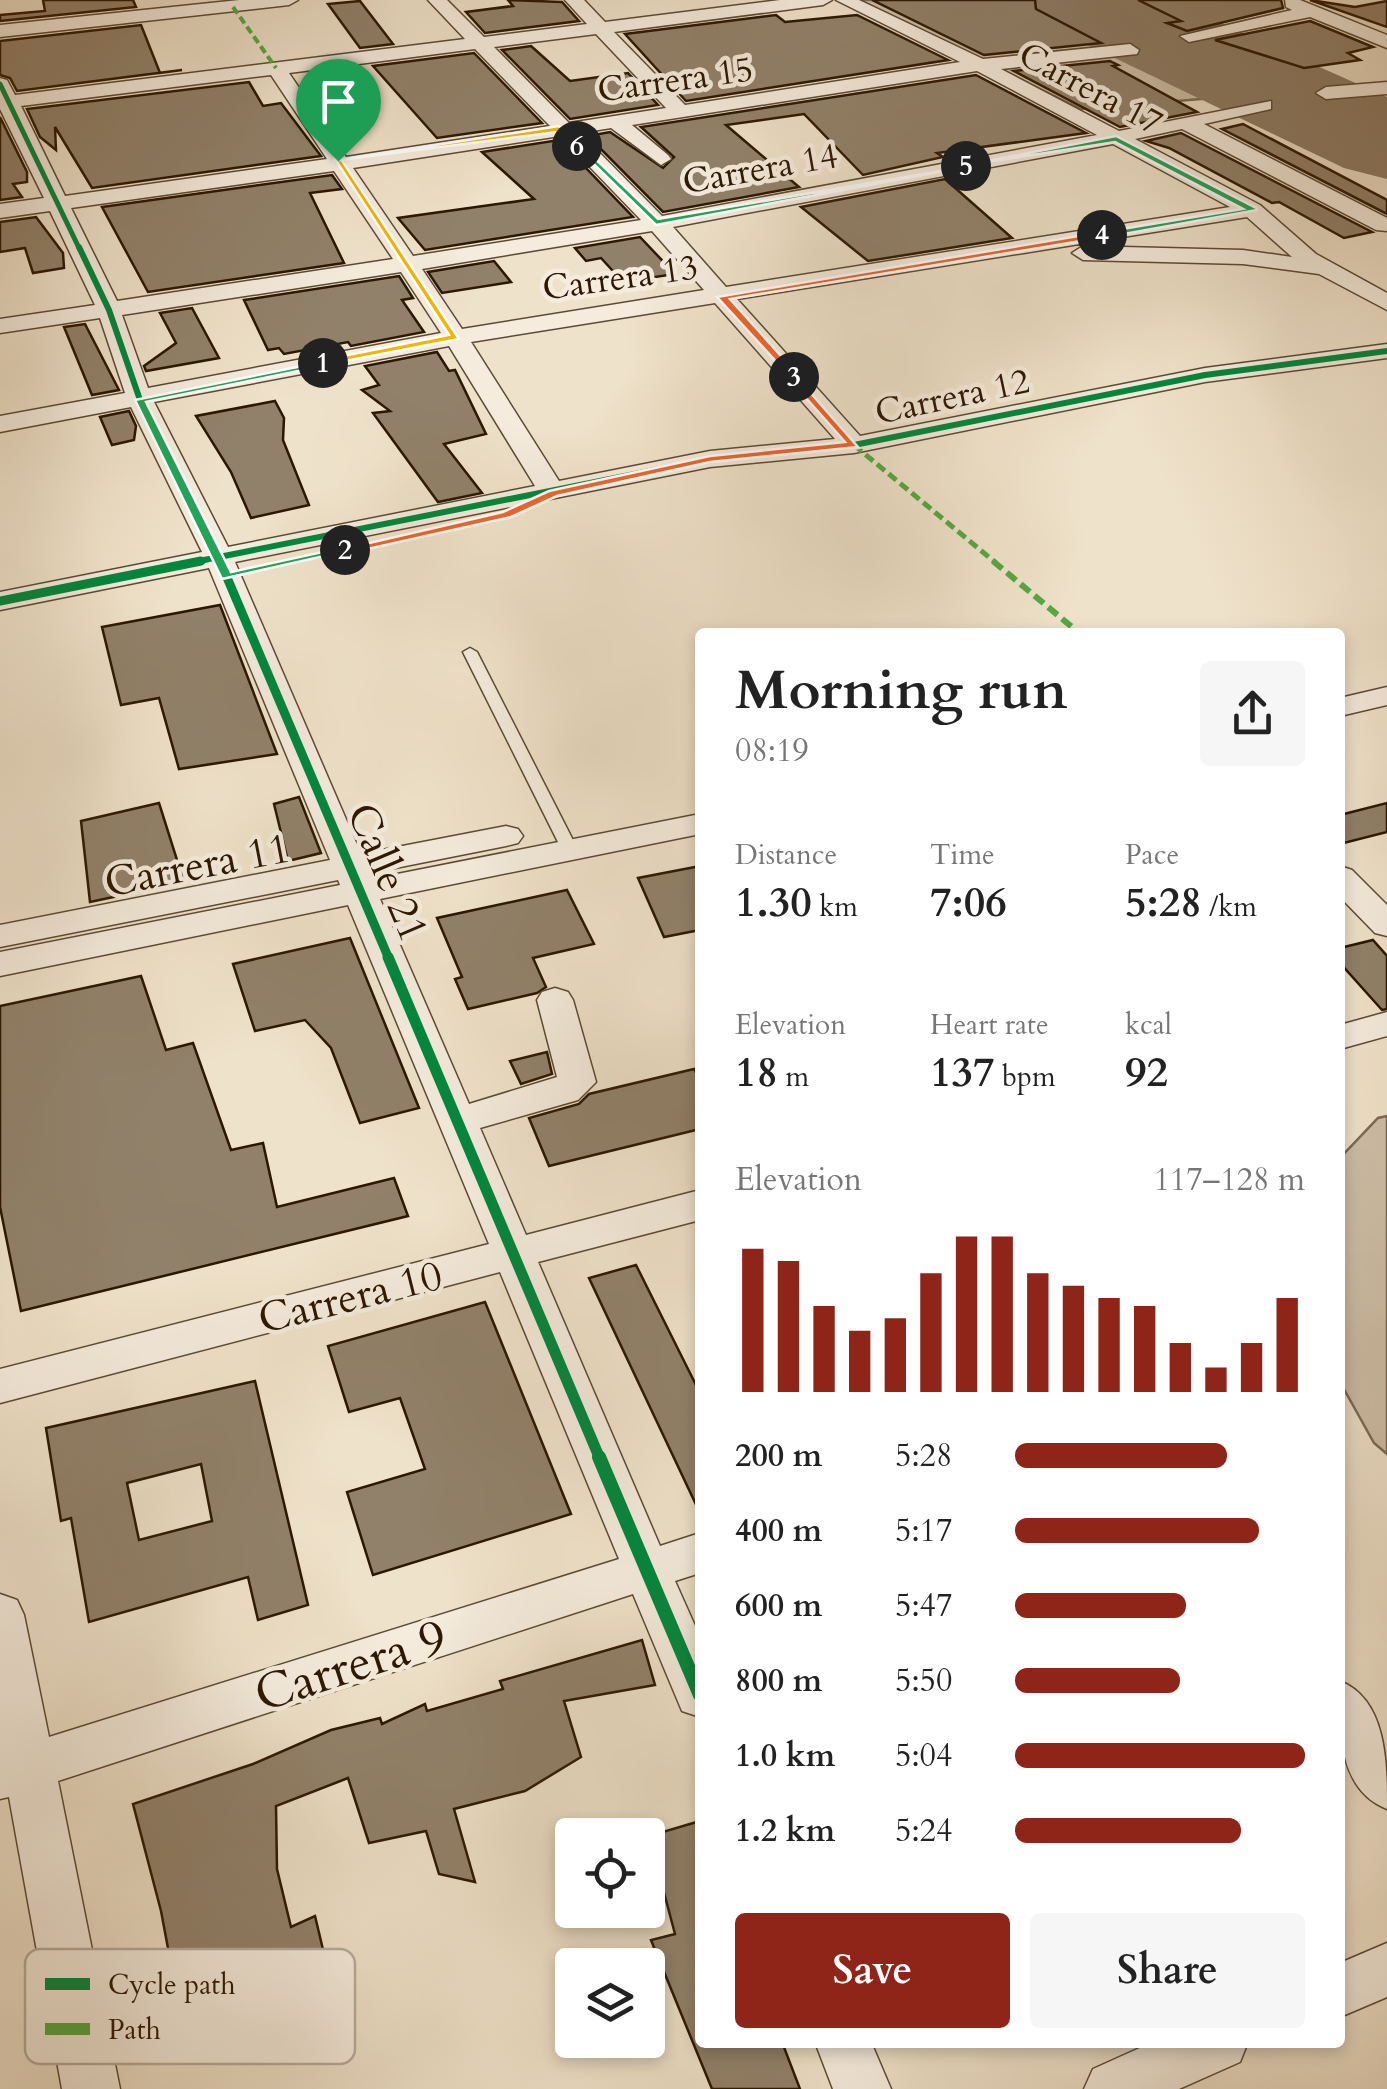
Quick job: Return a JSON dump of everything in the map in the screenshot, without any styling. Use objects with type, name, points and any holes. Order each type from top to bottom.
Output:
[{"type":"street","points":[[0,31],[231,3],[289,0]]},
{"type":"street","points":[[437,0],[559,129],[656,222],[854,444]]},
{"type":"street","points":[[574,0],[681,112]]},
{"type":"street","points":[[3,96],[276,68],[822,0]]},
{"type":"street","name":"Carrera 17","points":[[845,0],[980,66],[1252,210],[1323,268]]},
{"type":"street","points":[[1284,0],[1387,42]]},
{"type":"street","points":[[1189,36],[1312,11]]},
{"type":"street","name":"Carrera 15","points":[[0,219],[60,206],[980,66],[1130,50]]},
{"type":"street","points":[[276,68],[456,337],[553,493]]},
{"type":"street","points":[[1326,93],[1387,88]]},
{"type":"street","name":"Calle 21","points":[[3,96],[109,310],[140,400],[223,567],[695,1682]]},
{"type":"street","name":"Carrera 14","points":[[0,326],[656,222],[1116,139],[1264,105]]},
{"type":"street","points":[[616,121],[661,159]]},
{"type":"street","points":[[1186,123],[1384,225]]},
{"type":"street","name":"Carrera 15","points":[[0,210],[60,206]]},
{"type":"street","name":"Carrera 13","points":[[0,424],[456,337],[1252,210]]},
{"type":"street","points":[[1030,246],[1112,256],[1244,257],[1323,268],[1387,303]]},
{"type":"street","name":"Carrera 12","points":[[0,601],[223,567],[507,515],[553,493],[710,459],[854,444],[1205,375],[1387,351]]},
{"type":"street","name":"Carrera 12","points":[[0,619],[223,567]]},
{"type":"street","points":[[1345,706],[1387,696]]},
{"type":"street","name":"Carrera 11","points":[[0,936],[357,879],[564,838],[695,799]]},
{"type":"street","name":"Carrera 11","points":[[564,838],[695,825]]},
{"type":"street","name":"Carrera 11","points":[[0,964],[357,879]]},
{"type":"street","points":[[1345,882],[1387,924]]},
{"type":"street","points":[[460,1120],[564,1091],[577,1082],[555,1000]]},
{"type":"street","points":[[1345,1036],[1387,1024]]},
{"type":"street","name":"Carrera 10","points":[[0,1386],[695,1206]]},
{"type":"street","name":"Carrera 9","points":[[14,1772],[695,1555]]},
{"type":"street","points":[[0,1616],[14,1772],[57,1949]]},
{"type":"street","points":[[1345,1712],[1387,1785]]},
{"type":"street","points":[[1345,1988],[1387,1970]]},
{"type":"street","points":[[845,2048],[862,2089]]},
{"type":"street","points":[[1113,2089],[1206,2048]]},
{"type":"street","points":[[85,2064],[91,2089]]},
{"type":"lane","points":[[470,652],[564,838]]},
{"type":"shaded area","points":[[856,0],[1031,0],[1249,95],[1081,109]]},
{"type":"shaded area","points":[[1387,1116],[1387,1454],[1374,1443],[1345,1391],[1345,1153],[1378,1118]]},
{"type":"building","points":[[43,0],[133,0],[136,7],[0,21],[0,15],[45,11]]},
{"type":"building","points":[[508,0],[562,2],[579,21],[485,33],[466,12],[513,6]]},
{"type":"building","points":[[872,0],[1035,0],[1036,9],[1101,43],[984,55]]},
{"type":"building","points":[[1138,0],[1281,0],[1283,8],[1187,31],[1167,23],[1181,21]]},
{"type":"building","points":[[1310,0],[1355,7],[1387,1],[1387,27]]},
{"type":"building","points":[[360,1],[393,44],[360,48],[328,4]]},
{"type":"building","points":[[776,15],[785,22],[857,15],[948,60],[686,101],[625,34]]},
{"type":"building","points":[[1310,21],[1373,47],[1348,53],[1360,60],[1304,68],[1215,40]]},
{"type":"building","points":[[141,25],[160,73],[17,91],[10,78],[0,75],[0,41]]},
{"type":"building","points":[[531,46],[570,81],[628,73],[658,105],[570,119],[502,50]]},
{"type":"building","points":[[474,53],[542,123],[437,138],[373,66]]},
{"type":"building","points":[[1110,61],[1197,112],[1120,127],[1014,71]]},
{"type":"building","points":[[976,75],[1086,133],[937,153],[943,157],[863,175],[804,114],[726,125],[799,187],[663,212],[588,136],[610,132],[663,168],[674,157],[641,127]]},
{"type":"building","points":[[249,82],[263,106],[281,103],[321,156],[92,188],[55,127],[56,150],[40,137],[27,109]]},
{"type":"building","points":[[0,117],[27,172],[27,182],[13,184],[22,197],[0,200]]},
{"type":"building","points":[[1243,124],[1387,200],[1387,214],[1222,129]]},
{"type":"building","points":[[1181,133],[1372,232],[1344,238],[1169,148],[1146,141]]},
{"type":"building","points":[[559,140],[633,217],[425,250],[398,218],[534,199],[482,152]]},
{"type":"building","points":[[332,175],[342,189],[310,193],[344,263],[148,292],[102,207]]},
{"type":"building","points":[[945,179],[1012,238],[868,261],[801,207]]},
{"type":"building","points":[[36,217],[63,253],[64,268],[33,273],[25,248],[0,252],[0,222]]},
{"type":"building","points":[[640,237],[675,274],[623,282],[601,258],[586,261],[575,248]]},
{"type":"building","points":[[494,261],[511,282],[442,293],[428,272]]},
{"type":"building","points":[[399,276],[413,298],[402,300],[424,332],[351,346],[348,342],[284,354],[279,348],[268,350],[244,300]]},
{"type":"building","points":[[192,308],[219,358],[146,371],[144,366],[176,343],[160,313]]},
{"type":"building","points":[[85,324],[119,390],[92,395],[64,327]]},
{"type":"building","points":[[437,352],[449,371],[455,370],[486,434],[444,444],[482,493],[438,502],[373,413],[390,411],[362,390],[379,385],[365,366]]},
{"type":"building","points":[[275,401],[284,418],[283,440],[309,505],[251,518],[231,472],[196,416]]},
{"type":"building","points":[[129,411],[136,426],[134,440],[112,445],[100,417]]},
{"type":"building","points":[[220,605],[277,754],[179,769],[159,698],[121,705],[102,627]]},
{"type":"building","points":[[299,797],[321,853],[288,861],[274,804]]},
{"type":"building","points":[[159,803],[184,882],[90,902],[81,821]]},
{"type":"building","points":[[1387,803],[1387,832],[1345,843],[1345,814]]},
{"type":"building","points":[[695,867],[695,931],[664,937],[638,878]]},
{"type":"building","points":[[567,890],[594,944],[533,958],[546,987],[537,993],[468,1009],[455,979],[462,977],[437,918]]},
{"type":"building","points":[[350,938],[419,1108],[360,1123],[331,1048],[305,1020],[255,1031],[233,964]]},
{"type":"building","points":[[1373,940],[1387,956],[1387,1009],[1382,1010],[1345,969],[1345,947]]},
{"type":"building","points":[[141,976],[166,1050],[193,1043],[231,1150],[263,1143],[277,1207],[394,1178],[408,1216],[21,1311],[0,1207],[0,1006]]},
{"type":"building","points":[[547,1052],[552,1074],[521,1084],[510,1061]]},
{"type":"building","points":[[694,1069],[695,1130],[549,1166],[529,1118],[579,1104],[589,1094]]},
{"type":"building","points":[[636,1265],[695,1383],[695,1502],[589,1278]]},
{"type":"building","points":[[485,1302],[571,1514],[373,1575],[347,1492],[425,1469],[400,1398],[349,1412],[328,1346]]},
{"type":"building","points":[[255,1381],[308,1605],[258,1620],[248,1577],[89,1622],[71,1518],[61,1521],[46,1428]],"holes":[[[201,1464],[212,1521],[139,1540],[127,1483]]]},
{"type":"building","points":[[642,1640],[655,1685],[564,1701],[581,1757],[525,1791],[454,1809],[475,1882],[439,1874],[426,1831],[369,1843],[348,1778],[276,1806],[277,1869],[291,1927],[315,1916],[323,1949],[168,1949],[133,1804],[253,1764],[331,1730],[380,1718],[382,1724],[425,1704],[427,1711],[503,1689],[500,1681]]},
{"type":"building","points":[[695,1822],[695,2047],[665,1974],[665,1948],[654,1948],[651,1940],[675,1934],[665,1896],[665,1831]]},
{"type":"building","points":[[695,2048],[784,2048],[800,2089],[712,2089]]},
{"type":"runway","points":[[1080,0],[1387,142]]},
{"type":"marked path","points":[[233,7],[276,68]]},
{"type":"marked path","points":[[854,445],[1073,628]]},
{"type":"cycle path","points":[[0,84],[109,310],[140,400],[219,558],[695,1683]]},
{"type":"cycle path","points":[[0,601],[710,459],[854,445],[1205,375],[1387,351]]},
{"type":"route","points":[[559,129],[656,222],[1116,139],[1252,210],[722,297],[854,444],[710,459],[553,493],[507,515],[227,576],[140,400],[456,337],[338,161],[380,158],[559,129]]}]
